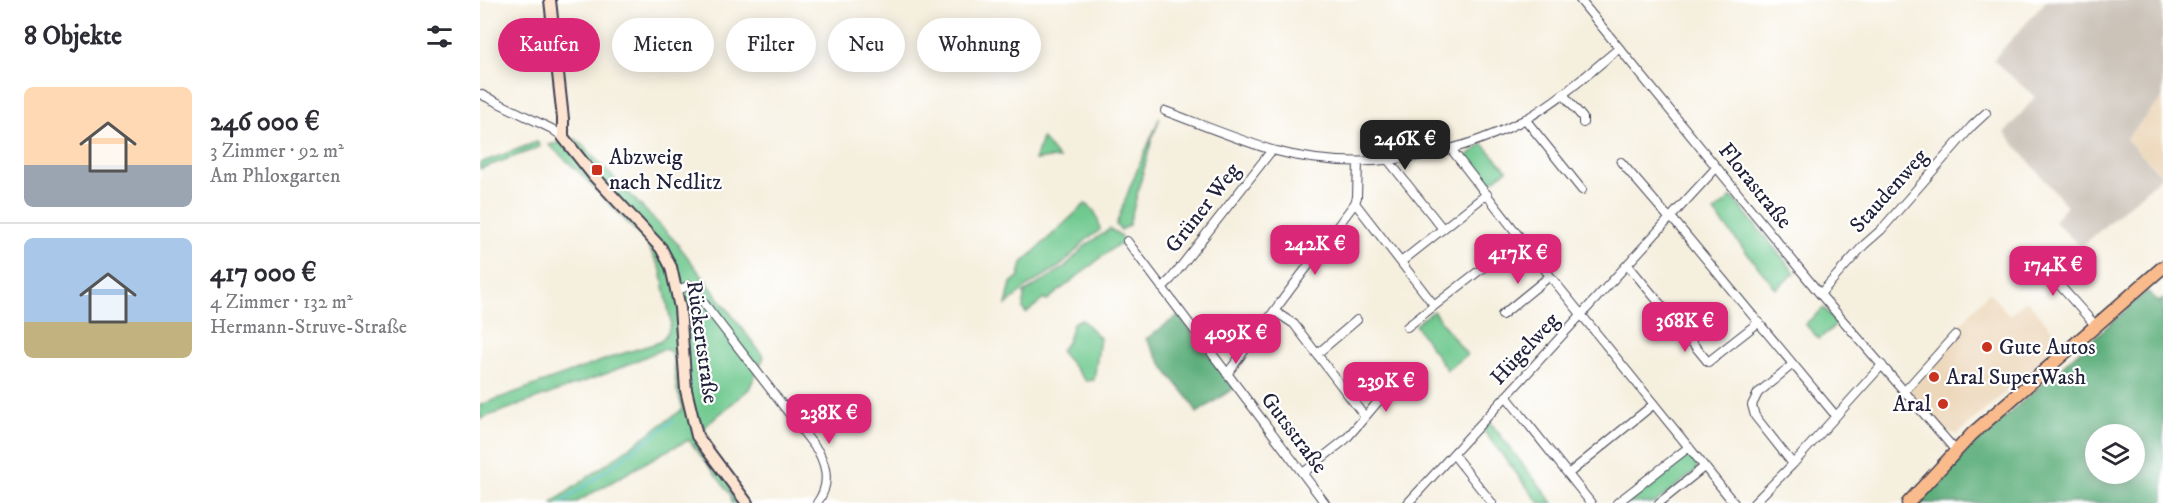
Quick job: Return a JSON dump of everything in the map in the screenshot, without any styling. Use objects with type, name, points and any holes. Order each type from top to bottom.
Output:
[{"type":"main road","points":[[1908,503],[1981,426],[2163,267]]},
{"type":"street","points":[[550,0],[563,138]]},
{"type":"street","name":"Florastraße","points":[[1580,0],[1820,294],[1956,452]]},
{"type":"street","points":[[1165,111],[1272,150],[1358,162],[1388,160],[1451,149],[1482,139],[1525,119],[1563,94],[1618,49]]},
{"type":"street","points":[[480,94],[552,129],[563,138]]},
{"type":"street","points":[[1563,94],[1583,118],[1583,123]]},
{"type":"street","name":"Staudenweg","points":[[1820,294],[1986,113]]},
{"type":"street","points":[[1525,119],[1582,190]]},
{"type":"street","name":"Rückertstraße","points":[[563,138],[593,175],[661,249],[671,267],[680,308],[686,390],[697,436],[747,503]]},
{"type":"street","points":[[1451,149],[1550,276],[1734,503]]},
{"type":"street","name":"Grüner Weg","points":[[1162,288],[1272,150]]},
{"type":"street","points":[[1388,160],[1443,229]]},
{"type":"street","points":[[1227,374],[1355,203],[1358,162]]},
{"type":"street","points":[[1622,162],[1836,416]]},
{"type":"street","name":"Hügelweg","points":[[1408,503],[1716,168]]},
{"type":"street","points":[[1401,262],[1486,194]]},
{"type":"street","points":[[1355,203],[1434,305]]},
{"type":"street","points":[[1407,327],[1521,238]]},
{"type":"street","name":"Gutsstraße","points":[[1127,241],[1325,503]]},
{"type":"street","points":[[2029,251],[2096,326]]},
{"type":"street","points":[[1628,265],[1708,362],[1759,322]]},
{"type":"street","points":[[1502,315],[1550,276]]},
{"type":"street","points":[[676,291],[690,285],[818,451],[825,464],[826,486],[817,503]]},
{"type":"street","points":[[1274,311],[1294,324],[1365,417]]},
{"type":"street","points":[[1317,354],[1357,320]]},
{"type":"street","points":[[1904,392],[1954,334]]},
{"type":"street","points":[[1793,364],[1758,393],[1752,405],[1755,416],[1793,464]]},
{"type":"street","points":[[1754,503],[1793,464],[1882,365]]},
{"type":"street","points":[[1303,472],[1346,439],[1387,391]]},
{"type":"street","points":[[1506,396],[1591,503]]},
{"type":"street","points":[[1568,474],[1654,404]]},
{"type":"street","points":[[1617,503],[1689,447]]},
{"type":"street","points":[[1452,454],[1492,503]]},
{"type":"street","points":[[1659,503],[1704,466]]},
{"type":"shaded area","points":[[2047,0],[2163,0],[2163,97],[2126,139],[2162,176],[2081,247],[2054,221],[2067,206],[2005,133],[2035,97],[1993,60]]},
{"type":"shaded area","points":[[2163,97],[2163,176],[2126,139]]},
{"type":"shaded area","points":[[1989,292],[2009,315],[2027,300],[2062,342],[1958,434],[1944,431],[1905,388]]},
{"type":"green space","points":[[1160,117],[1129,225],[1121,230],[1116,225]]},
{"type":"green space","points":[[1042,138],[1059,159],[1035,160]]},
{"type":"green space","points":[[576,139],[676,242],[764,357],[749,389],[707,425],[698,439],[745,503],[732,503],[731,495],[689,440],[575,503],[552,503],[683,409],[670,351],[663,349],[608,373],[480,419],[480,405],[660,342],[668,332],[671,323],[661,270],[645,241],[579,172],[549,145]]},
{"type":"green space","points":[[537,142],[540,146],[535,149],[480,169],[480,163]]},
{"type":"green space","points":[[1483,144],[1507,170],[1485,187],[1463,159]]},
{"type":"green space","points":[[1732,197],[1795,273],[1776,289],[1714,212]]},
{"type":"green space","points":[[1085,204],[1096,215],[1100,230],[1085,241],[1063,264],[1028,286],[1006,305],[1011,283],[1019,276],[1022,263]]},
{"type":"green space","points":[[1110,229],[1120,235],[1123,245],[1117,245],[1046,301],[1044,299],[1026,313],[1023,309],[1024,293],[1065,267],[1085,246]]},
{"type":"green space","points":[[2147,291],[2159,302],[2163,299],[2163,503],[1919,503],[1967,451]]},
{"type":"green space","points":[[1824,308],[1837,324],[1819,339],[1805,324]]},
{"type":"green space","points":[[1433,311],[1467,355],[1447,370],[1415,325]]},
{"type":"green space","points":[[1179,315],[1234,388],[1197,413],[1146,339]]},
{"type":"green space","points":[[1081,319],[1100,338],[1094,380],[1086,381],[1060,351],[1068,341],[1073,323]]},
{"type":"green space","points":[[1490,422],[1553,503],[1540,503],[1533,495],[1483,430]]},
{"type":"green space","points":[[1684,454],[1691,454],[1697,463],[1697,470],[1655,503],[1622,503]]},
{"type":"waterway","points":[[562,503],[674,420]]},
{"type":"place","name":"Abzweig nach Nedlitz","points":[[597,170]]},
{"type":"place","name":"Gute Autos","points":[[1987,347]]},
{"type":"place","name":"Aral SuperWash","points":[[1934,377]]},
{"type":"place","name":"Aral","points":[[1943,404]]}]
